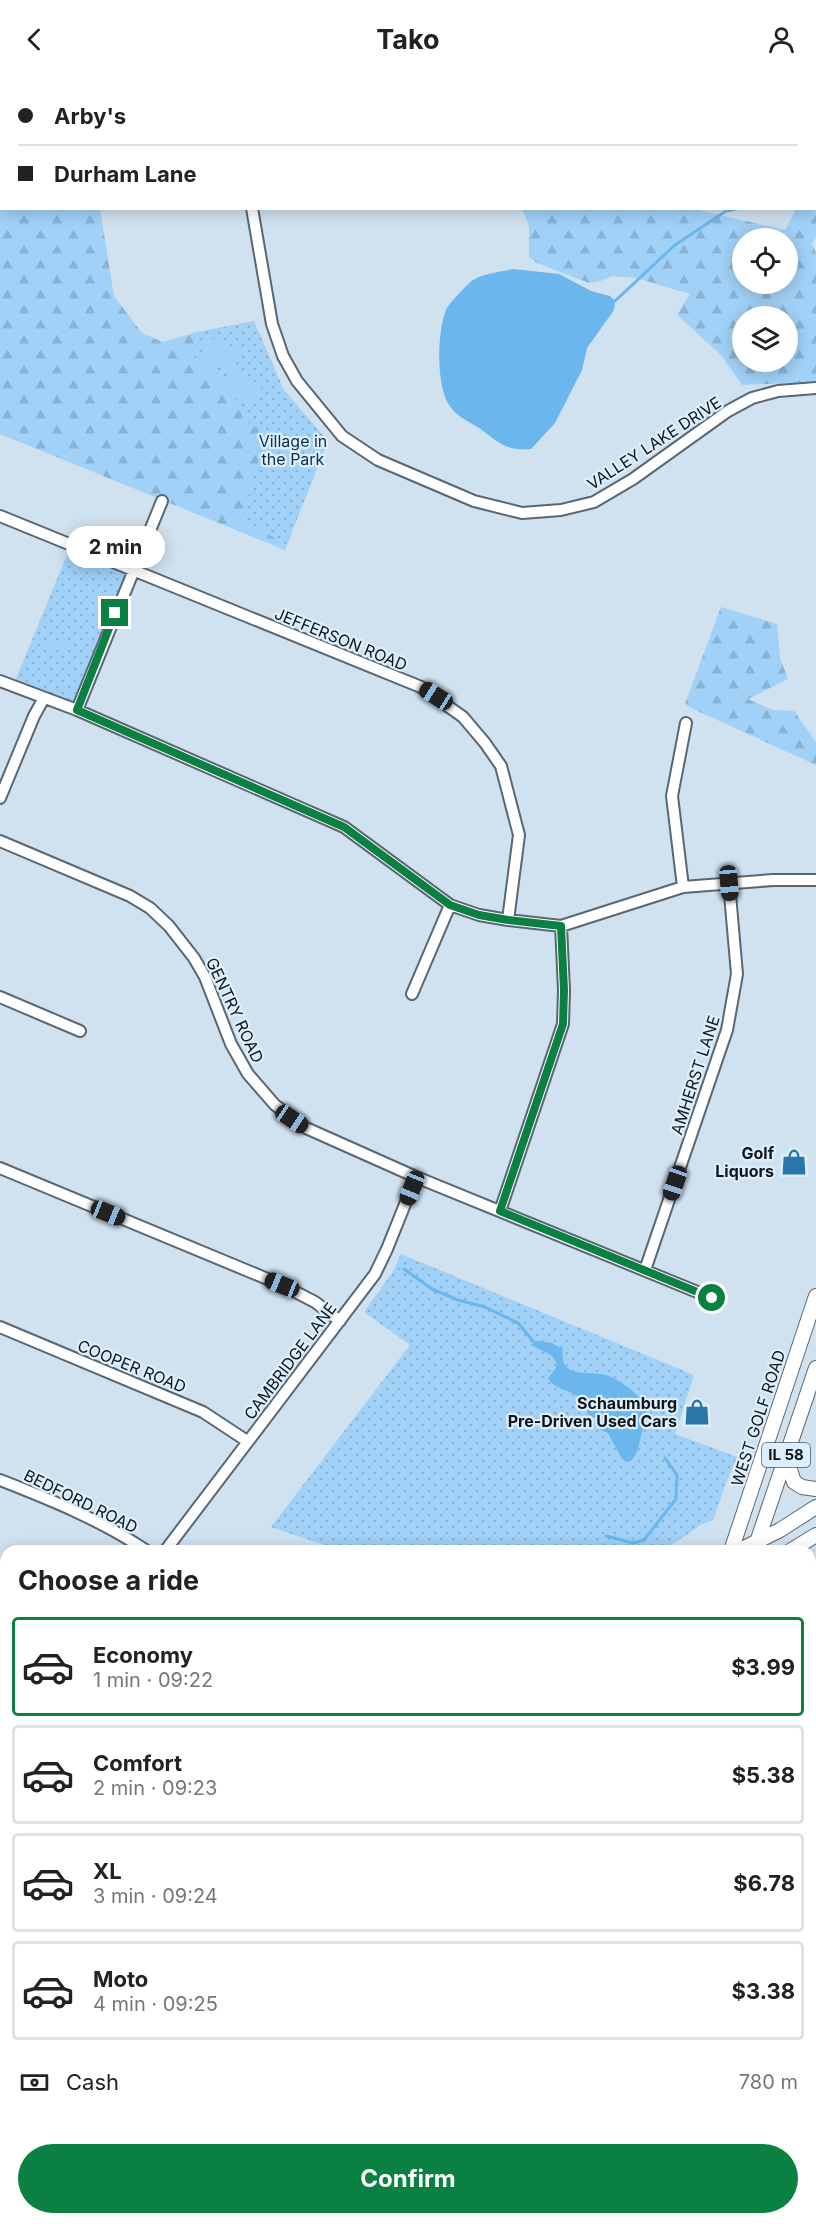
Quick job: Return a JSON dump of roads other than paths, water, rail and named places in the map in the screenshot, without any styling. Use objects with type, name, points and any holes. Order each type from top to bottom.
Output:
[{"type":"main road","name":"WEST GOLF ROAD","points":[[733,1545],[816,1296]]},
{"type":"main road","name":"IL 58","points":[[755,1545],[816,1368]]},
{"type":"main road","points":[[786,1457],[794,1482],[802,1487],[816,1489]]},
{"type":"main road","points":[[757,1545],[816,1507]]},
{"type":"main road","points":[[800,1545],[816,1535]]},
{"type":"street","name":"VALLEY LAKE DRIVE","points":[[252,210],[272,324],[283,356],[297,381],[342,436],[378,460],[474,501],[522,513],[561,510],[594,502],[633,479],[728,411],[752,398],[778,391],[816,388]]},
{"type":"street","points":[[77,710],[162,501]]},
{"type":"street","name":"JEFFERSON ROAD","points":[[0,516],[421,687],[458,713],[485,743],[501,766],[519,835],[508,920]]},
{"type":"street","points":[[0,681],[77,710],[344,827],[450,905],[479,915],[561,926],[683,887],[773,880],[816,880]]},
{"type":"street","points":[[0,798],[34,716],[44,698]]},
{"type":"street","points":[[683,887],[672,796],[686,723]]},
{"type":"street","name":"GENTRY ROAD","points":[[0,841],[110,886],[150,908],[175,933],[195,958],[205,977],[231,1044],[256,1085],[275,1105],[306,1128],[416,1177],[712,1298]]},
{"type":"street","name":"AMHERST LANE","points":[[645,1270],[727,1030],[737,974],[729,883]]},
{"type":"street","points":[[412,994],[450,905]]},
{"type":"street","points":[[500,1211],[563,1024],[561,926]]},
{"type":"street","points":[[0,997],[80,1031]]},
{"type":"street","points":[[0,1168],[282,1285],[315,1302],[340,1321]]},
{"type":"street","name":"CAMBRIDGE LANE","points":[[170,1545],[369,1283],[381,1262],[416,1177]]},
{"type":"street","name":"COOPER ROAD","points":[[0,1328],[203,1412],[247,1442]]},
{"type":"street","name":"BEDFORD ROAD","points":[[0,1480],[120,1532],[138,1545]]},
{"type":"waterway","points":[[615,301],[675,245],[726,211],[731,210]]},
{"type":"waterway","points":[[404,1269],[432,1289],[458,1300],[485,1307],[518,1323],[534,1342]]},
{"type":"waterway","points":[[606,1536],[633,1543],[644,1540],[676,1499],[677,1475],[665,1458]]},
{"type":"place","name":"Golf Liquors","points":[[794,1162]]},
{"type":"place","name":"Schaumburg Pre-Driven Used Cars","points":[[697,1412]]},
{"type":"park label","name":"Village in the Park","points":[[293,450]]}]
